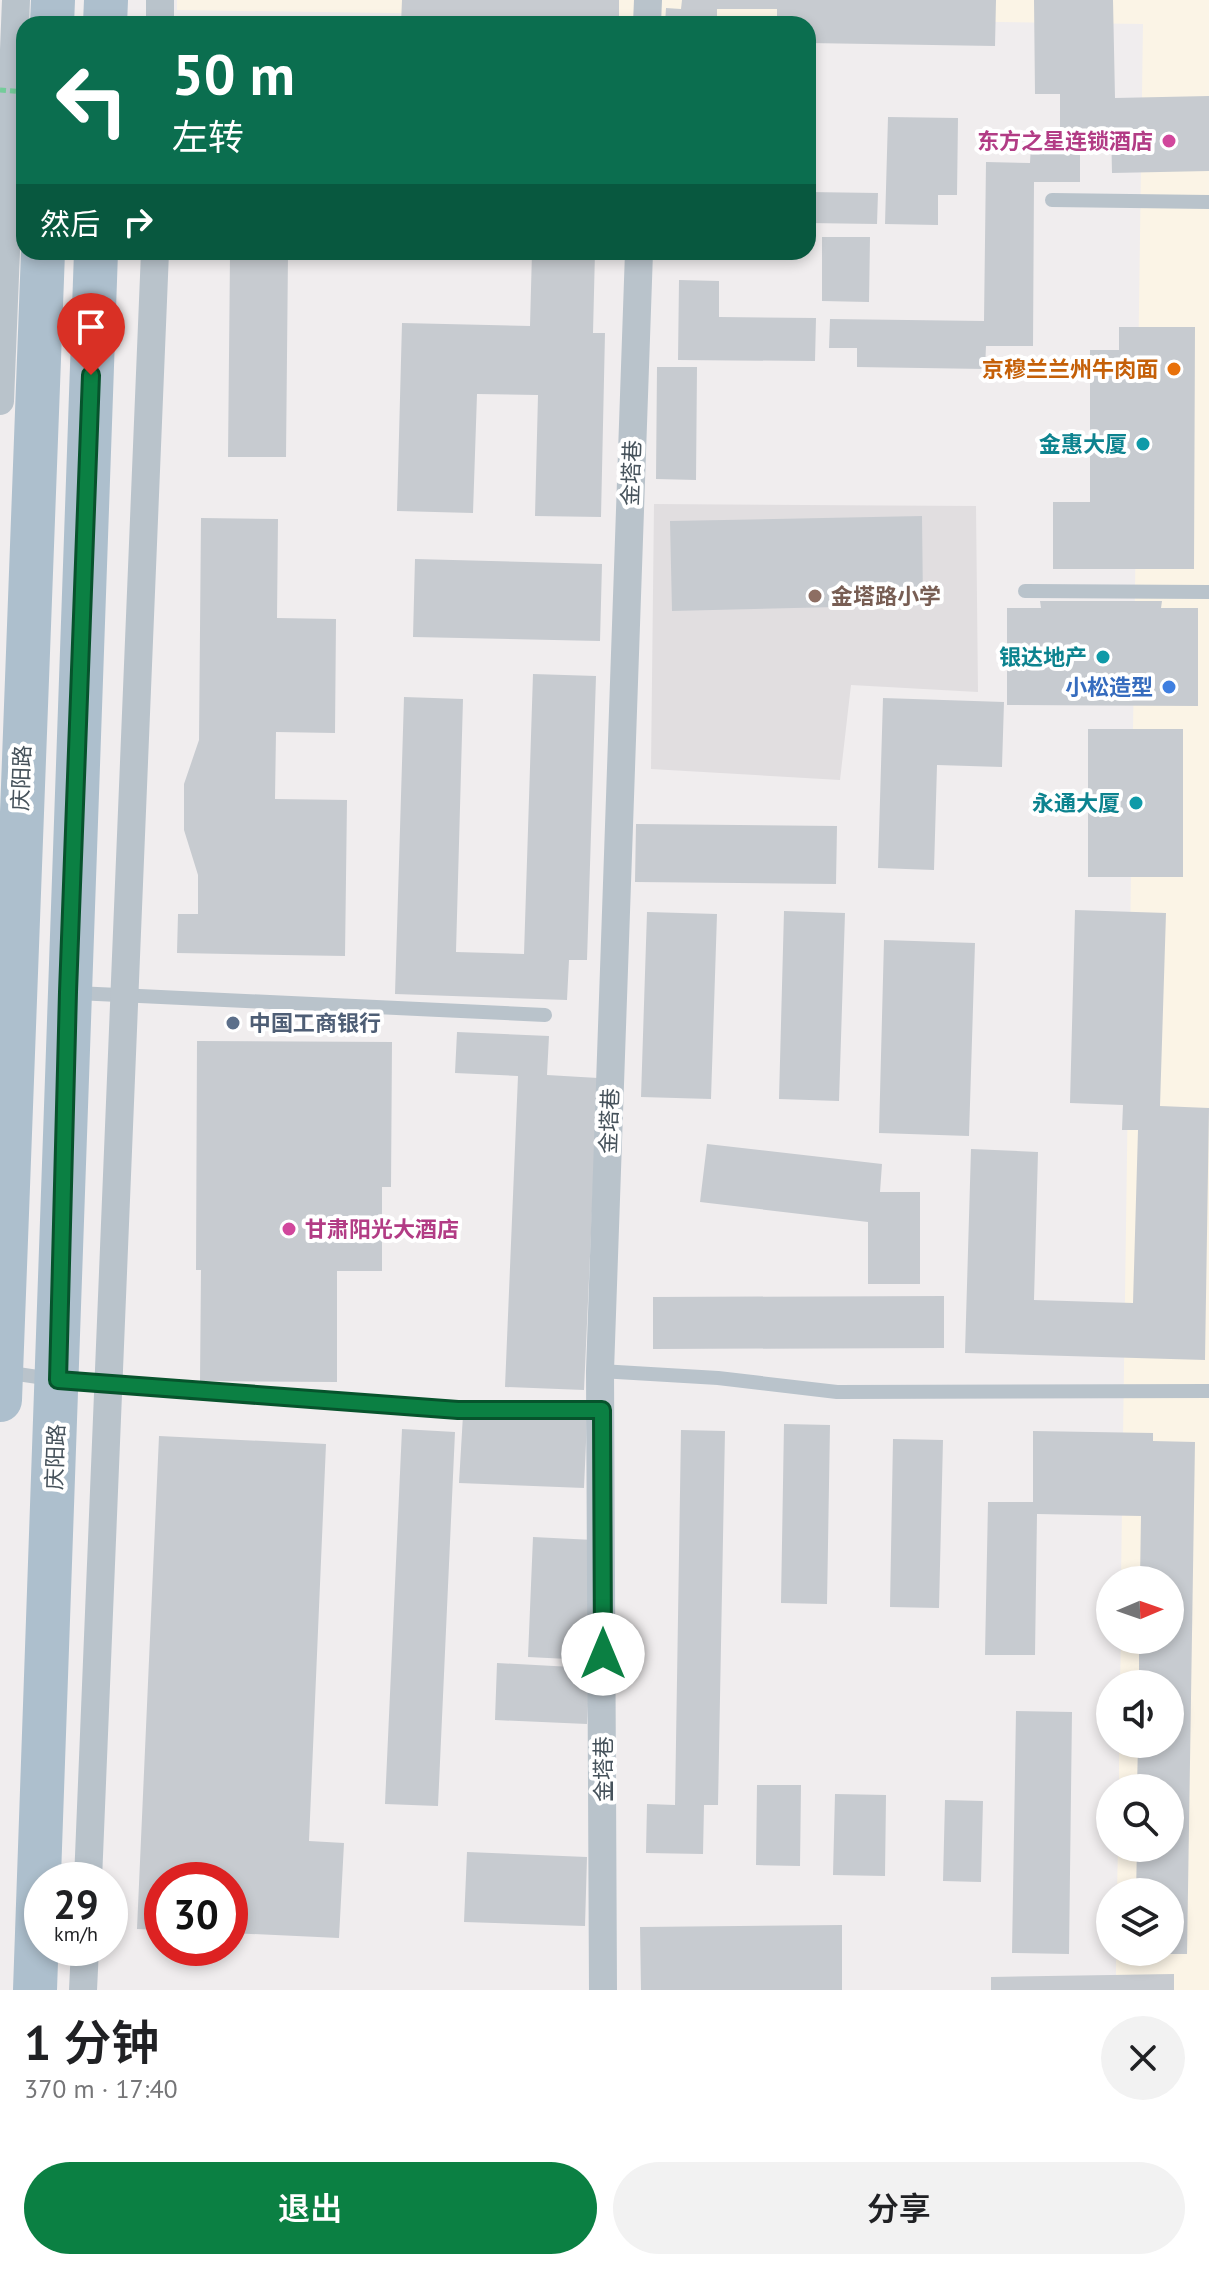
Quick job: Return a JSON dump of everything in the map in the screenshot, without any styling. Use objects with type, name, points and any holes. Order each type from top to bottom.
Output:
[{"type":"main road","name":"庆阳路","points":[[0,1400],[8,942],[43,260]]},
{"type":"main road","name":"庆阳路","points":[[35,1990],[96,260]]},
{"type":"street","points":[[0,401],[16,0]]},
{"type":"street","points":[[89,1862],[155,260]]},
{"type":"street","name":"金塔巷","points":[[603,1990],[600,1371],[639,260]]},
{"type":"street","points":[[83,1990],[84,1966]]},
{"type":"lane","points":[[1052,200],[1209,202]]},
{"type":"lane","points":[[1025,591],[1209,592]]},
{"type":"lane","points":[[68,992],[545,1015]]},
{"type":"lane","points":[[1,1371],[58,1380],[458,1410],[602,1410]]},
{"type":"lane","points":[[600,1371],[718,1378],[837,1392],[1209,1391]]},
{"type":"shaded area","points":[[177,0],[1209,0],[1209,1990],[1116,1990],[1116,1966],[1184,1966],[1184,1878],[1117,1878],[1118,1862],[1184,1862],[1184,1774],[1119,1774],[1119,1758],[1184,1758],[1184,1670],[1120,1670],[1121,1654],[1184,1654],[1184,1566],[1121,1566],[1143,24],[816,19],[816,16],[177,10]]},
{"type":"shaded area","name":"金塔路小学","points":[[654,504],[976,506],[978,692],[851,685],[840,780],[651,769]]},
{"type":"building","points":[[402,0],[619,0],[619,16],[401,16]]},
{"type":"building","points":[[682,0],[996,0],[995,46],[816,43],[816,16],[777,16],[777,9],[717,9],[717,16],[666,16],[666,8],[681,9]]},
{"type":"building","points":[[1034,0],[1113,0],[1115,98],[1209,96],[1209,171],[1112,173],[1111,128],[1060,129],[1060,94],[1035,94]]},
{"type":"building","points":[[888,117],[958,118],[957,195],[938,195],[938,225],[885,224]]},
{"type":"building","points":[[1031,143],[1080,144],[1080,182],[1034,182],[1033,346],[986,346],[985,369],[857,367],[857,348],[829,348],[830,319],[984,321],[986,162],[1030,163]]},
{"type":"building","points":[[816,192],[878,193],[877,224],[816,223]]},
{"type":"building","points":[[822,237],[870,237],[869,302],[822,301]]},
{"type":"building","points":[[230,260],[288,260],[286,457],[228,457]]},
{"type":"building","points":[[532,260],[595,260],[593,333],[605,333],[601,517],[535,516],[538,395],[477,394],[473,513],[397,511],[402,323],[530,326]]},
{"type":"building","points":[[679,280],[719,281],[719,317],[816,318],[815,361],[678,360]]},
{"type":"building","name":"金惠大厦","points":[[1119,327],[1195,327],[1194,569],[1053,569],[1053,502],[1090,502],[1090,350],[1119,350]]},
{"type":"building","points":[[657,367],[697,367],[696,480],[656,479]]},
{"type":"building","points":[[922,516],[923,605],[672,611],[670,521]]},
{"type":"building","points":[[201,518],[278,519],[277,618],[336,619],[335,733],[276,732],[275,799],[347,800],[345,956],[177,953],[178,914],[198,914],[198,875],[184,830],[184,784],[199,740]]},
{"type":"building","points":[[415,559],[602,564],[600,641],[413,637]]},
{"type":"building","name":"银达地产","points":[[1040,601],[1162,601],[1161,608],[1198,608],[1198,706],[1007,705],[1007,608],[1041,608]]},
{"type":"building","points":[[533,674],[596,676],[587,960],[569,960],[567,1000],[395,994],[404,697],[463,699],[456,952],[524,954]]},
{"type":"building","points":[[883,698],[1004,702],[1002,767],[937,765],[934,870],[878,868]]},
{"type":"building","name":"永通大厦","points":[[1088,729],[1183,729],[1183,877],[1088,877]]},
{"type":"building","points":[[636,824],[837,826],[836,884],[635,882]]},
{"type":"building","points":[[1075,910],[1166,913],[1160,1106],[1209,1108],[1205,1360],[965,1353],[971,1149],[1038,1152],[1034,1300],[1133,1303],[1138,1130],[1122,1130],[1123,1105],[1070,1103]]},
{"type":"building","points":[[784,911],[845,913],[839,1101],[779,1099]]},
{"type":"building","points":[[647,912],[717,914],[711,1099],[641,1097]]},
{"type":"building","points":[[884,940],[975,943],[969,1136],[879,1133]]},
{"type":"building","points":[[457,1032],[549,1036],[547,1075],[598,1078],[584,1390],[505,1387],[518,1076],[455,1073]]},
{"type":"building","name":"甘肃阳光大酒店","points":[[197,1041],[392,1042],[391,1187],[382,1187],[382,1271],[337,1271],[337,1382],[200,1381],[201,1270],[196,1270]]},
{"type":"building","points":[[707,1144],[882,1164],[880,1192],[920,1192],[920,1284],[868,1284],[868,1222],[700,1202]]},
{"type":"building","points":[[944,1296],[944,1348],[653,1349],[653,1297]]},
{"type":"building","points":[[463,1415],[587,1420],[584,1488],[459,1483]]},
{"type":"building","points":[[784,1424],[830,1425],[827,1604],[781,1603]]},
{"type":"building","points":[[402,1429],[455,1432],[438,1806],[385,1804]]},
{"type":"building","points":[[681,1430],[725,1431],[718,1805],[704,1805],[703,1854],[646,1853],[647,1804],[675,1805]]},
{"type":"building","points":[[1033,1431],[1153,1433],[1153,1441],[1195,1442],[1187,1954],[1184,1954],[1184,1878],[1136,1878],[1137,1862],[1184,1862],[1184,1774],[1137,1774],[1138,1758],[1184,1758],[1184,1670],[1139,1670],[1139,1654],[1184,1654],[1184,1566],[1140,1566],[1141,1516],[1037,1514],[1035,1655],[985,1655],[988,1502],[1033,1502]]},
{"type":"building","points":[[159,1436],[326,1444],[309,1841],[344,1843],[339,1938],[248,1934],[248,1862],[144,1862],[144,1929],[137,1929]]},
{"type":"building","points":[[893,1439],[943,1440],[939,1608],[890,1607]]},
{"type":"building","points":[[533,1537],[594,1540],[588,1660],[528,1657]]},
{"type":"building","points":[[497,1663],[590,1668],[587,1724],[495,1720]]},
{"type":"building","points":[[1016,1711],[1072,1712],[1069,1954],[1012,1953]]},
{"type":"building","points":[[757,1785],[801,1785],[800,1866],[756,1865]]},
{"type":"building","points":[[835,1794],[886,1795],[885,1876],[833,1875]]},
{"type":"building","points":[[945,1800],[983,1801],[981,1882],[943,1881]]},
{"type":"building","points":[[467,1852],[587,1857],[585,1926],[464,1922]]},
{"type":"building","points":[[842,1925],[842,1990],[641,1990],[640,1927]]},
{"type":"building","points":[[1174,1974],[1174,1990],[991,1990],[991,1977]]},
{"type":"place","name":"东方之星连锁酒店","points":[[1169,141]]},
{"type":"place","name":"京穆兰兰州牛肉面","points":[[1174,369]]},
{"type":"place","name":"金惠大厦","points":[[1143,444]]},
{"type":"place","name":"金塔路小学","points":[[815,596]]},
{"type":"place","name":"银达地产","points":[[1103,657]]},
{"type":"place","name":"小松造型","points":[[1169,687]]},
{"type":"place","name":"永通大厦","points":[[1136,803]]},
{"type":"place","name":"中国工商银行","points":[[233,1023]]},
{"type":"place","name":"甘肃阳光大酒店","points":[[289,1229]]},
{"type":"route","points":[[91,375],[68,992],[58,1380],[458,1410],[602,1410],[603,1654]]}]
